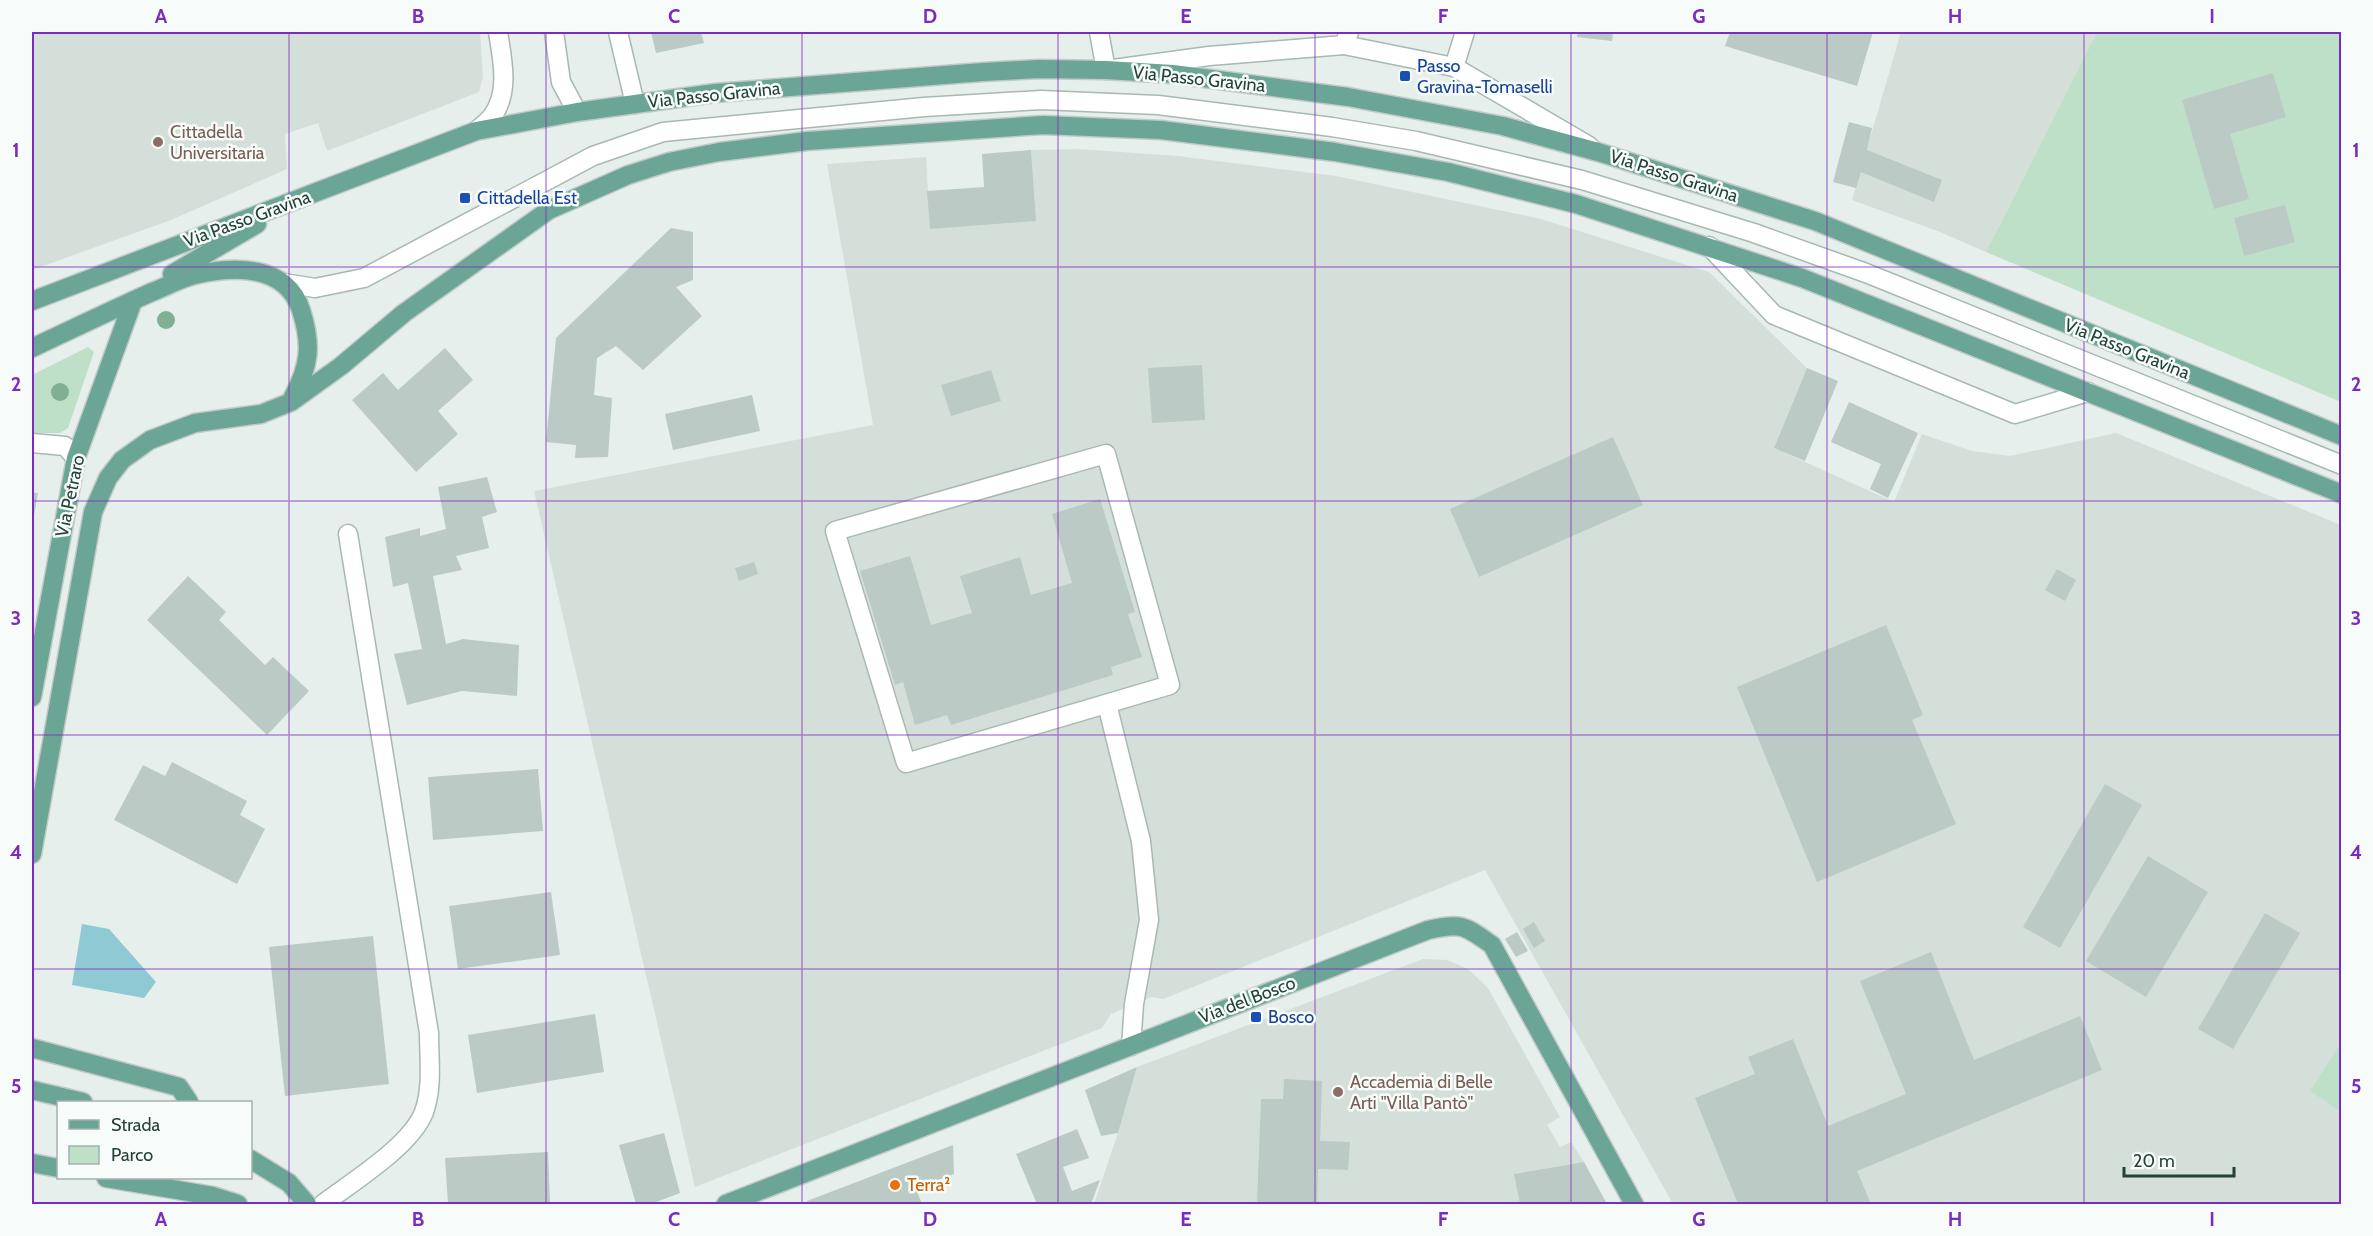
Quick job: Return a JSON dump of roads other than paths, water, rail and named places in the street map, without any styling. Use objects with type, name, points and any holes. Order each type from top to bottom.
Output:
[{"type":"main road","name":"Via Passo Gravina","points":[[32,301],[476,131],[577,112],[715,93],[983,72],[1039,69],[1106,70],[1173,74],[1348,97],[1503,126],[1598,152],[1815,221],[2342,436]]},
{"type":"main road","points":[[291,402],[341,366],[404,313],[549,210],[628,175],[669,162],[719,152],[807,141],[1043,125],[1106,126],[1172,131],[1335,152],[1448,172],[1576,204],[1802,278],[2342,494]]},
{"type":"main road","points":[[133,301],[167,277],[297,201]]},
{"type":"main road","points":[[32,348],[193,275],[238,269],[260,272],[284,283],[298,302],[306,327],[309,357],[304,376],[291,402]]},
{"type":"main road","name":"Via Petraro","points":[[32,697],[76,458],[133,301]]},
{"type":"main road","name":"Via Petraro","points":[[32,854],[93,512],[108,478],[122,459],[150,441],[195,423],[261,414],[291,402]]},
{"type":"main road","name":"Via del Bosco","points":[[726,1204],[1428,930],[1446,926],[1466,926],[1492,945],[1634,1204]]},
{"type":"main road","points":[[32,1047],[179,1086],[188,1101]]},
{"type":"main road","points":[[32,1090],[79,1101]]},
{"type":"main road","points":[[252,1160],[289,1183],[307,1204]]},
{"type":"main road","points":[[32,1163],[57,1168]]},
{"type":"main road","points":[[124,1179],[143,1180],[238,1204]]},
{"type":"street","points":[[476,131],[494,114],[503,91],[503,66],[498,32]]},
{"type":"street","points":[[554,32],[561,82],[577,112]]},
{"type":"street","points":[[618,32],[635,104]]},
{"type":"street","points":[[1099,32],[1106,70],[1347,38],[1454,67],[1598,152]]},
{"type":"street","points":[[1454,67],[1465,32]]},
{"type":"street","points":[[284,283],[315,288],[364,278],[592,156],[663,132],[924,107],[1041,100],[1158,105],[1332,127],[1406,140],[1456,149],[1582,180],[1754,233],[1866,273],[2342,465]]},
{"type":"street","points":[[1709,246],[1774,315],[2015,414],[2088,392]]},
{"type":"street","points":[[32,443],[66,446],[76,458]]},
{"type":"street","points":[[1106,454],[1170,685],[1107,704],[906,763],[835,531],[1106,454]]},
{"type":"street","points":[[323,1204],[396,1148],[414,1131],[424,1111],[429,1084],[429,1033],[348,534]]},
{"type":"street","points":[[1107,704],[1142,841],[1149,920],[1134,1004],[1131,1046]]},
{"type":"water","points":[[82,924],[109,929],[156,982],[144,998],[72,985]]},
{"type":"place","name":"Passo Gravina-Tomaselli","points":[[1405,76]]},
{"type":"place","name":"Cittadella Universitaria","points":[[158,142]]},
{"type":"place","name":"Cittadella Est","points":[[465,198]]},
{"type":"place","name":"Bosco","points":[[1256,1017]]},
{"type":"place","name":"Accademia di Belle Arti \"Villa Pantò\"","points":[[1338,1092]]},
{"type":"place","name":"Terra²","points":[[895,1185]]}]
